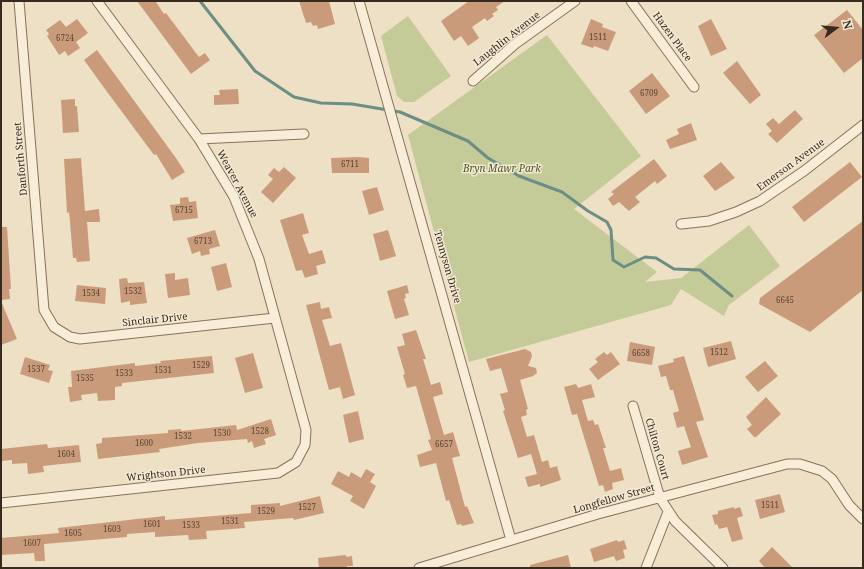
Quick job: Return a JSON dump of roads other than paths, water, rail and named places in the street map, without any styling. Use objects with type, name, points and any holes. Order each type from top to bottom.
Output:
[{"type":"street","name":"Weaver Avenue","points":[[96,1],[200,139],[231,191],[248,228],[259,259],[306,430]]},
{"type":"street","name":"Tennyson Drive","points":[[359,1],[384,93],[450,317],[511,540]]},
{"type":"street","name":"Laughlin Avenue","points":[[474,81],[515,44],[575,1]]},
{"type":"street","name":"Hazen Place","points":[[631,1],[694,87]]},
{"type":"street","name":"Danforth Street","points":[[20,4],[46,315]]},
{"type":"street","name":"Emerson Avenue","points":[[681,224],[709,220],[736,212],[760,201],[804,171],[863,125]]},
{"type":"street","points":[[200,139],[304,134]]},
{"type":"street","name":"Sinclair Drive","points":[[46,315],[61,334],[80,339],[275,318]]},
{"type":"street","name":"Chilton Court","points":[[634,406],[660,498],[668,512],[691,538],[723,568]]},
{"type":"street","name":"Wrightson Drive","points":[[1,502],[278,472],[288,469],[302,455],[305,445],[306,430]]},
{"type":"street","name":"Longfellow Street","points":[[420,568],[598,514],[787,464],[800,464],[817,469],[832,479],[849,505],[863,520]]},
{"type":"street","points":[[646,568],[668,512]]},
{"type":"waterway","points":[[200,1],[255,71],[294,97],[321,103],[352,104],[400,112],[468,141],[488,158],[519,176],[562,192],[588,211],[607,222],[611,230],[613,260],[624,267],[645,257],[656,258],[674,269],[700,270],[732,296]]},
{"type":"park label","name":"Bryn Mawr Park","points":[[502,169]]}]
